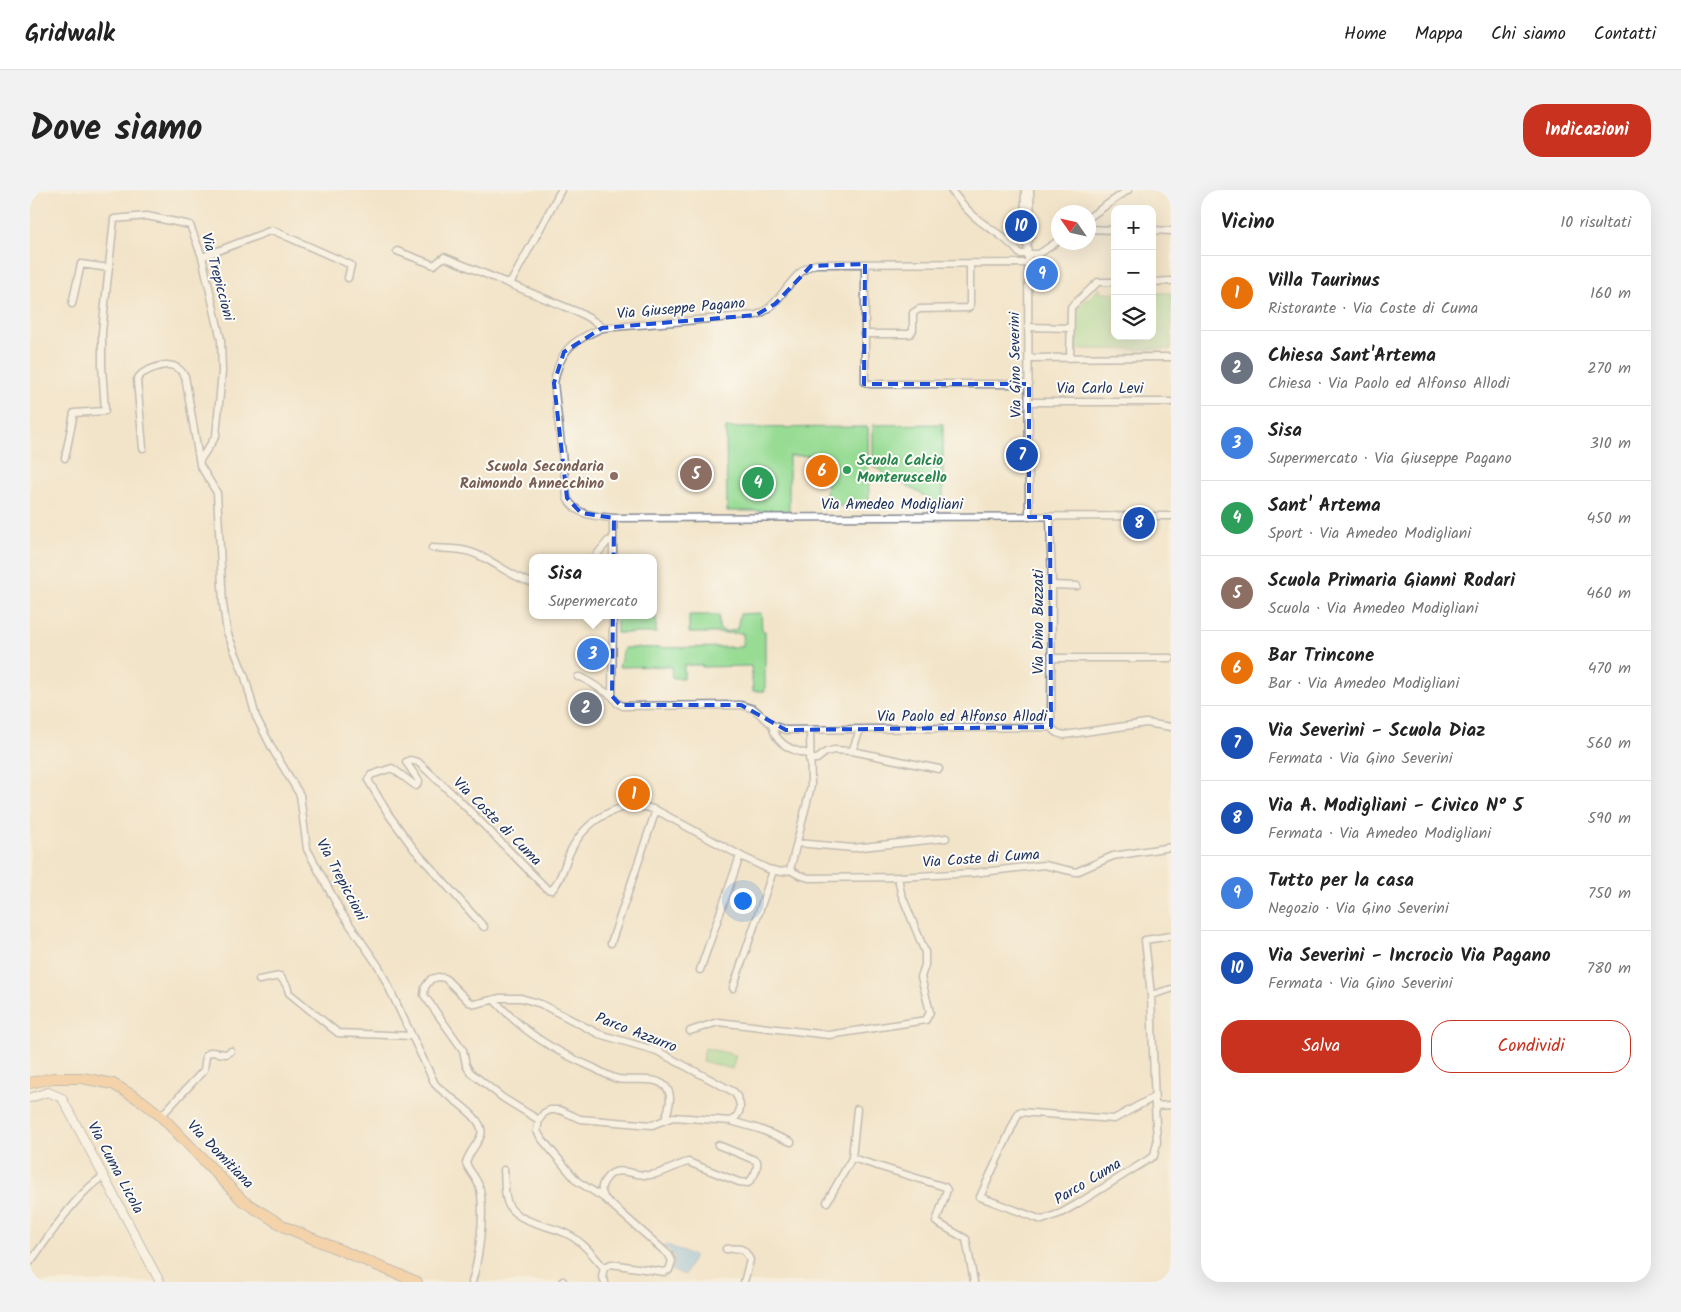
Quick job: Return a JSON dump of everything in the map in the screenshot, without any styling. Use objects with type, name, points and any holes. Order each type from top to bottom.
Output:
[{"type":"main road","name":"Via Domitiana","points":[[30,1083],[52,1078],[82,1078],[113,1084],[142,1101],[161,1116],[243,1201],[285,1226],[417,1282]]},
{"type":"street","points":[[510,284],[561,190]]},
{"type":"street","points":[[952,190],[973,216],[1008,240],[1020,254],[1039,254],[1051,245]]},
{"type":"street","name":"Via Gino Severini","points":[[1025,190],[1024,236],[1028,244]]},
{"type":"street","name":"Via Gino Severini","points":[[1029,517],[1028,244],[1031,234],[1030,190]]},
{"type":"street","points":[[1096,212],[1128,190]]},
{"type":"street","name":"Via Trepiccioni","points":[[65,458],[74,413],[105,411],[102,332],[114,219],[147,216],[190,226],[202,257],[221,340],[222,372],[216,436],[200,460]]},
{"type":"street","points":[[1096,229],[1111,230]]},
{"type":"street","points":[[202,257],[272,230],[351,265],[348,278]]},
{"type":"street","points":[[1156,230],[1171,230]]},
{"type":"street","points":[[1008,240],[1024,236]]},
{"type":"street","points":[[397,251],[434,265],[444,257],[580,313],[602,328]]},
{"type":"street","name":"Via Giuseppe Pagano","points":[[613,518],[590,515],[574,508],[567,498],[554,382],[564,352],[582,337],[602,328],[756,315],[769,309],[799,274],[811,266],[1028,263]]},
{"type":"street","points":[[72,304],[81,264],[109,268]]},
{"type":"street","points":[[865,264],[865,382],[870,384],[1029,384]]},
{"type":"street","points":[[864,334],[910,334],[913,330],[914,313],[918,308],[968,308],[970,306],[970,264]]},
{"type":"street","points":[[1156,282],[1171,281]]},
{"type":"street","points":[[1070,358],[1070,311],[1074,303],[1098,282],[1111,282]]},
{"type":"street","points":[[1028,327],[1070,328]]},
{"type":"street","points":[[1029,358],[1171,357]]},
{"type":"street","name":"Via Trepiccioni","points":[[143,448],[136,380],[140,375],[162,364],[174,366],[185,376],[200,465],[217,493],[223,604],[227,632],[245,677],[256,717],[300,795],[307,848],[341,912],[379,967],[435,1084],[471,1114],[480,1123],[482,1129],[467,1157],[466,1163],[477,1181],[482,1198],[477,1264],[472,1282]]},
{"type":"street","name":"Via Carlo Levi","points":[[1030,402],[1171,402]]},
{"type":"street","name":"Via Amedeo Modigliani","points":[[613,518],[1171,516]]},
{"type":"street","name":"Via Dino Buzzati","points":[[1050,517],[1052,585],[1051,727]]},
{"type":"street","points":[[613,518],[613,554]]},
{"type":"street","points":[[597,554],[608,540],[613,540]]},
{"type":"street","points":[[432,548],[458,549],[477,554],[529,582]]},
{"type":"street","points":[[1052,585],[1077,586]]},
{"type":"street","points":[[612,696],[613,619]]},
{"type":"street","points":[[1052,658],[1171,658]]},
{"type":"street","name":"Via Paolo ed Alfonso Allodi","points":[[578,676],[581,676],[612,696],[617,703],[623,706],[748,706],[761,714],[772,725],[779,741]]},
{"type":"street","name":"Via Paolo ed Alfonso Allodi","points":[[772,725],[786,730],[1051,727],[1057,733],[1064,735],[1146,723],[1171,727]]},
{"type":"street","points":[[786,730],[780,734],[779,741],[786,747],[809,757],[817,759],[826,752],[834,750],[939,769]]},
{"type":"street","points":[[790,870],[811,786],[809,757],[813,730]]},
{"type":"street","points":[[852,752],[860,730]]},
{"type":"street","name":"Via Coste di Cuma","points":[[484,927],[414,849],[389,815],[368,780],[371,775],[392,768],[416,786],[419,781],[406,762],[410,760],[418,762],[548,889],[552,890],[558,883],[570,851],[582,832],[590,824],[617,809],[630,806],[642,806],[656,810],[740,856],[773,871],[790,870],[809,878],[898,877],[973,873],[1044,866],[1076,872],[1113,856],[1171,847]]},
{"type":"street","points":[[611,943],[656,810]]},
{"type":"street","name":"Via Coste di Cuma","points":[[797,843],[853,848],[946,838]]},
{"type":"street","points":[[700,970],[740,856]]},
{"type":"street","points":[[733,988],[773,871]]},
{"type":"street","points":[[690,1032],[718,1022],[829,1035],[926,1020],[930,1012],[921,976],[925,965],[925,952],[901,892],[898,877]]},
{"type":"street","name":"Parco Cuma","points":[[1154,1097],[1114,1119],[1019,1112],[980,1197],[1042,1220],[1061,1214],[1154,1156],[1157,1142],[1151,995],[1145,940],[1171,936]]},
{"type":"street","points":[[259,980],[280,976],[287,986],[289,993],[338,1033],[412,1036]]},
{"type":"street","name":"Parco Azzurro","points":[[539,1120],[510,1103],[470,1072],[466,1065],[464,1050],[424,995],[425,987],[431,979],[438,976],[444,978],[469,1002],[475,1004],[494,1000],[521,998],[541,1004],[599,1034],[657,1051],[734,1092],[740,1100],[741,1108],[737,1117],[731,1121]]},
{"type":"street","points":[[1151,995],[1171,989]]},
{"type":"street","points":[[494,1000],[527,1032],[562,1054],[617,1079],[656,1081],[666,1088],[670,1098],[669,1109],[664,1120]]},
{"type":"street","points":[[161,1116],[204,1070],[206,1055],[211,1052],[226,1054],[231,1050]]},
{"type":"street","name":"Via Cuma Licola","points":[[30,1098],[48,1092],[62,1098],[160,1282]]},
{"type":"street","points":[[1155,1106],[1171,1105]]},
{"type":"street","points":[[827,1202],[852,1158],[857,1109]]},
{"type":"street","points":[[605,1282],[602,1276],[604,1268],[611,1264],[664,1272],[669,1270],[672,1261],[669,1255],[604,1198],[577,1181],[537,1131],[539,1120],[544,1113],[550,1110],[560,1110],[580,1119],[652,1125],[673,1116],[731,1121],[759,1129],[791,1142]]},
{"type":"street","points":[[604,1198],[601,1190],[602,1183],[610,1173],[618,1170],[652,1175],[688,1162],[739,1182],[748,1183],[753,1178],[758,1166],[757,1161],[718,1145]]},
{"type":"street","points":[[852,1158],[945,1187],[947,1190],[936,1222],[966,1239],[974,1282]]},
{"type":"street","points":[[504,1170],[507,1203],[513,1212],[522,1218],[564,1232],[576,1239],[604,1268]]},
{"type":"street","points":[[30,1262],[81,1195],[104,1176]]},
{"type":"street","points":[[726,1249],[739,1248],[746,1251],[750,1260],[744,1282]]},
{"type":"highlighted area","points":[[865,264],[864,384],[1029,384],[1029,517],[1050,517],[1051,727],[786,730],[741,705],[620,705],[612,696],[614,518],[581,513],[567,498],[554,383],[564,352],[602,328],[756,315],[775,304],[811,266]]},
{"type":"green space","points":[[1100,288],[1100,293],[1111,293],[1111,340],[1156,340],[1156,293],[1171,293],[1171,349],[1075,349],[1075,310]]},
{"type":"green space","points":[[943,424],[943,497],[938,503],[873,466],[873,425]]},
{"type":"green space","points":[[868,427],[869,506],[826,506],[827,455],[789,456],[789,511],[727,511],[726,428]]},
{"type":"green space","points":[[761,613],[762,631],[765,631],[765,691],[753,691],[751,666],[702,667],[702,665],[684,665],[684,678],[672,678],[671,666],[619,667],[624,648],[743,647],[743,633],[689,633],[689,615],[719,615],[719,629],[726,632],[737,629],[740,614]]},
{"type":"green space","points":[[617,619],[656,619],[656,633],[617,633]]},
{"type":"green space","points":[[705,1048],[736,1055],[732,1069],[702,1061]]},
{"type":"water","points":[[665,1244],[694,1256],[685,1275],[670,1270],[674,1263],[674,1256],[663,1246]]},
{"type":"place","name":"Via Severini - Incrocio Via Pagano","points":[[1021,226]]},
{"type":"place","name":"Tutto per la casa","points":[[1042,274]]},
{"type":"place","name":"Via Severini - Scuola Diaz","points":[[1022,455]]},
{"type":"place","name":"Scuola Calcio Monteruscello","points":[[847,470]]},
{"type":"place","name":"Bar Trincone","points":[[822,471]]},
{"type":"place","name":"Scuola Primaria Gianni Rodari","points":[[696,474]]},
{"type":"place","name":"Scuola Secondaria Raimondo Annecchino","points":[[614,476]]},
{"type":"place","name":"Sant' Artema","points":[[758,483]]},
{"type":"place","name":"Via A. Modigliani - Civico N° 5","points":[[1139,523]]},
{"type":"place","name":"Sisa","points":[[593,654]]},
{"type":"place","name":"Chiesa Sant'Artema","points":[[586,708]]},
{"type":"place","name":"Villa Taurinus","points":[[634,794]]}]
